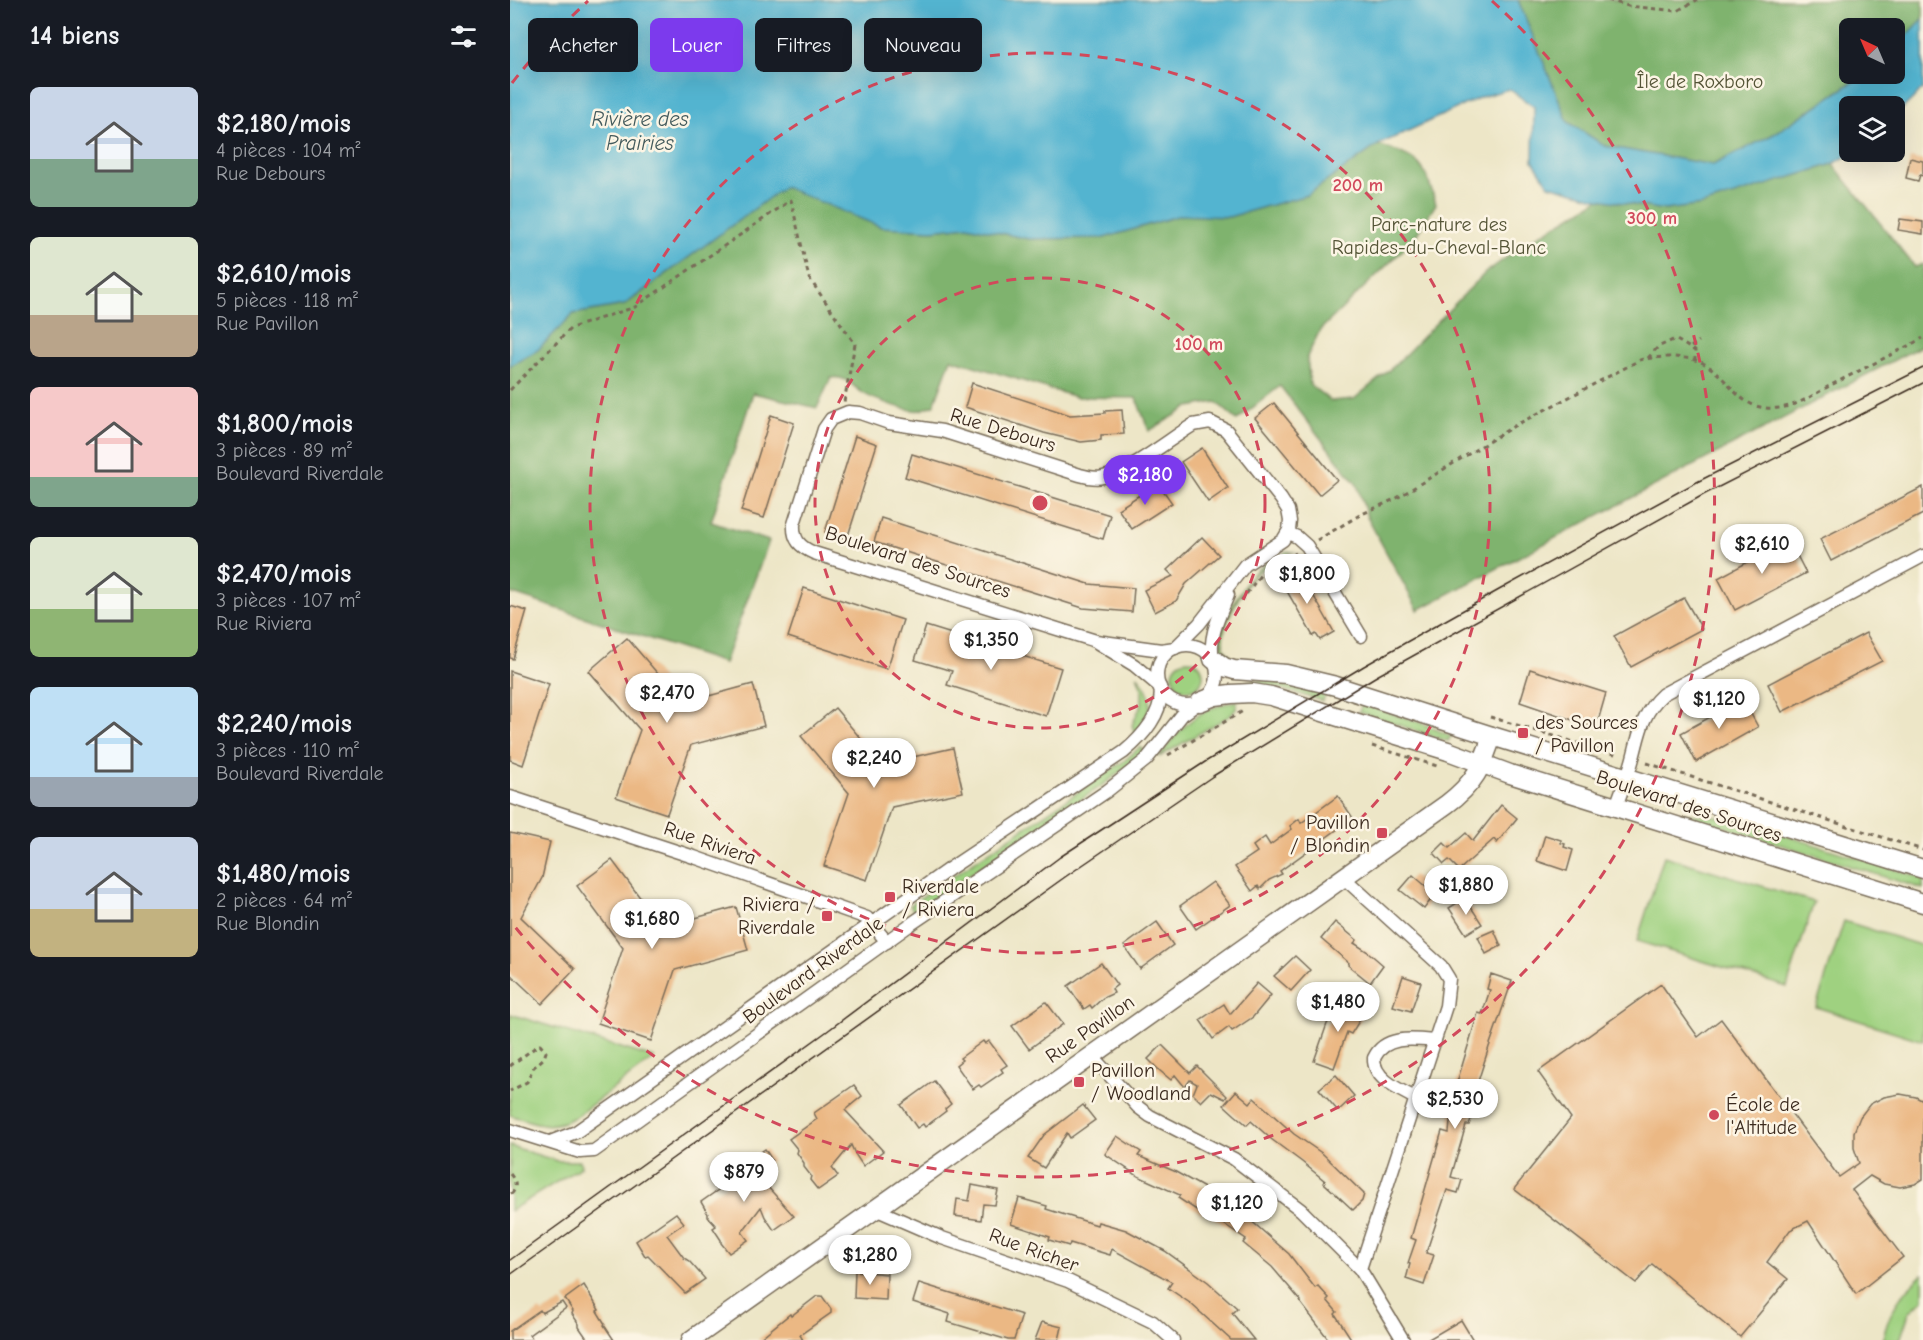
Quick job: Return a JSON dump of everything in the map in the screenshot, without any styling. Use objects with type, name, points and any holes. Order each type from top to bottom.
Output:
[{"type":"street","name":"Rue Debours","points":[[842,414],[854,412],[889,423],[942,431],[1080,475],[1096,478],[1111,476],[1124,470],[1193,424],[1204,422],[1216,424],[1231,436],[1285,505],[1290,521],[1288,533]]},
{"type":"street","name":"Boulevard des Sources","points":[[842,414],[827,423],[820,437],[794,524],[794,534],[802,547],[814,553],[1096,642],[1161,650],[1175,648]]},
{"type":"street","points":[[1233,583],[1214,631],[1211,646],[1217,671],[1217,682],[1213,691],[1200,702],[1186,705],[1175,703],[1160,687],[1157,674],[1160,662],[1192,633],[1248,563],[1280,543],[1288,533],[1307,546],[1361,636]]},
{"type":"street","points":[[1616,807],[1644,719],[1652,705],[1663,694],[1923,556]]},
{"type":"street","name":"Boulevard des Sources","points":[[1096,642],[1134,665],[1160,687]]},
{"type":"street","points":[[1175,648],[1195,646],[1213,658]]},
{"type":"street","name":"Boulevard des Sources","points":[[1213,658],[1224,667],[1234,670],[1286,674],[1336,686],[1923,869]]},
{"type":"street","name":"Boulevard Riverdale","points":[[550,1142],[576,1132],[872,922],[1124,752],[1137,741],[1154,717],[1161,699],[1160,687]]},
{"type":"street","name":"Boulevard des Sources","points":[[1200,702],[1215,696],[1231,694],[1252,693],[1271,696],[1341,716],[1510,774],[1923,903]]},
{"type":"street","name":"Boulevard Riverdale","points":[[510,1130],[580,1152],[594,1151],[886,942],[1126,776],[1151,754],[1182,715],[1200,702]]},
{"type":"street","name":"Rue Pavillon","points":[[691,1340],[1456,798],[1468,786],[1483,764],[1492,736]]},
{"type":"street","name":"Rue Riviera","points":[[510,797],[694,857],[867,918],[872,922]]},
{"type":"street","points":[[1344,878],[1442,966],[1449,979],[1446,1006],[1360,1269]]},
{"type":"street","points":[[872,922],[886,942]]},
{"type":"street","points":[[1415,1098],[1382,1077],[1376,1069],[1374,1058],[1384,1044],[1396,1040],[1435,1041]]},
{"type":"street","points":[[1092,1056],[1138,1107],[1150,1116],[1234,1159],[1301,1210],[1360,1269],[1403,1340]]},
{"type":"street","name":"Rue Richer","points":[[875,1209],[942,1238],[1068,1281],[1153,1322],[1173,1340]]},
{"type":"path","points":[[1608,0],[1628,6],[1677,11],[1697,0]]},
{"type":"path","points":[[510,390],[571,328],[635,307],[791,200],[809,278],[855,344],[842,414]]},
{"type":"path","points":[[1315,542],[1360,515],[1397,498],[1514,426],[1605,377],[1648,358],[1695,361],[1708,367],[1744,401],[1777,408],[1804,400],[1923,338]]},
{"type":"path","points":[[1648,358],[1658,347],[1675,339],[1691,347],[1696,353],[1695,361]]},
{"type":"path","points":[[1691,347],[1699,341]]},
{"type":"path","points":[[1240,603],[1261,574],[1298,552]]},
{"type":"path","points":[[1161,759],[1245,709]]},
{"type":"path","name":"Boulevard des Sources","points":[[1484,715],[1618,755]]},
{"type":"path","name":"Boulevard des Sources","points":[[1647,763],[1923,850]]},
{"type":"path","points":[[510,1066],[537,1046],[546,1052],[544,1058],[533,1068],[527,1082],[510,1091]]},
{"type":"path","points":[[510,1174],[516,1186],[515,1191],[510,1195]]},
{"type":"green space","name":"Île de Roxboro","points":[[1518,0],[1923,0],[1923,19],[1905,38],[1905,18],[1839,18],[1839,84],[1850,84],[1774,134],[1713,165],[1605,146],[1568,122]]},
{"type":"green space","points":[[1378,145],[1412,158],[1418,164],[1428,179],[1436,204],[1413,240],[1320,330],[1307,357],[1310,385],[1331,401],[1354,399],[1394,366],[1485,273],[1528,242],[1599,199],[1665,210],[1702,205],[1833,164],[1915,267],[1923,264],[1923,345],[1418,610],[1367,517],[1357,485],[1280,386],[1237,420],[1216,402],[1189,407],[1149,431],[1136,398],[1076,397],[951,359],[934,405],[921,410],[901,408],[883,402],[836,377],[831,378],[817,408],[753,393],[711,522],[769,541],[724,663],[510,593],[510,366],[538,350],[573,314],[625,305],[784,186],[881,227],[932,230],[967,226],[1029,239],[1104,238],[1181,215],[1229,217],[1307,195]]},
{"type":"green space","points":[[1287,551],[1293,552],[1257,573],[1245,588],[1233,610],[1224,632],[1223,642],[1228,654],[1243,663],[1231,659],[1220,645],[1222,626],[1227,616],[1253,574],[1263,565]]},
{"type":"green space","points":[[1188,660],[1199,664],[1203,675],[1199,686],[1188,690],[1177,686],[1173,675],[1177,664]]},
{"type":"green space","points":[[1137,675],[1148,691],[1150,704],[1146,718],[1135,734],[1132,725],[1142,703],[1142,689]]},
{"type":"green space","points":[[1263,680],[1297,684],[1326,693],[1323,701],[1275,687],[1246,684],[1248,681]]},
{"type":"green space","points":[[1237,701],[1236,709],[1231,715],[1159,757],[1175,736],[1192,720],[1211,708]]},
{"type":"green space","points":[[1362,704],[1419,722],[1451,736],[1448,741],[1359,712]]},
{"type":"green space","points":[[1140,747],[1145,752],[1107,782],[914,912],[910,905],[1124,761]]},
{"type":"green space","points":[[1686,815],[1735,820],[1923,878],[1923,889]]},
{"type":"green space","points":[[1664,856],[1814,902],[1787,987],[1637,941]]},
{"type":"green space","points":[[1844,921],[1923,946],[1923,1041],[1816,1007]]},
{"type":"green space","points":[[510,1014],[654,1058],[575,1117],[550,1125],[527,1121],[510,1115]]},
{"type":"green space","points":[[510,1146],[557,1161],[580,1161],[581,1167],[510,1211]]},
{"type":"green space","points":[[1923,1274],[1923,1299],[1909,1313],[1900,1340],[1883,1340],[1892,1312],[1908,1288]]},
{"type":"water","name":"Rivière des Prairies","points":[[510,0],[1518,0],[1568,122],[1605,146],[1713,165],[1774,134],[1850,84],[1905,84],[1905,38],[1923,19],[1923,89],[1905,106],[1905,96],[1839,96],[1839,161],[1702,205],[1665,210],[1599,199],[1549,185],[1533,161],[1534,107],[1509,89],[1481,97],[1378,145],[1307,195],[1229,217],[1181,215],[1104,238],[1029,239],[967,226],[932,230],[881,227],[784,187],[624,305],[573,314],[538,350],[510,366]]},
{"type":"building","points":[[1910,158],[1923,161],[1923,176],[1920,175],[1918,181],[1906,178]]},
{"type":"building","points":[[1900,219],[1923,222],[1923,234],[1898,230]]},
{"type":"building","points":[[972,383],[1070,415],[1122,410],[1124,434],[1101,435],[1101,440],[1081,442],[1044,433],[965,407]]},
{"type":"building","points":[[1274,403],[1337,480],[1319,495],[1255,418]]},
{"type":"building","points":[[771,415],[794,423],[764,518],[741,511]]},
{"type":"building","points":[[855,436],[877,444],[847,539],[825,532]]},
{"type":"building","points":[[1202,448],[1228,488],[1208,502],[1181,462]]},
{"type":"building","points":[[912,454],[1110,515],[1103,539],[905,477]]},
{"type":"building","points":[[1158,483],[1172,503],[1132,529],[1118,509]]},
{"type":"building","points":[[1923,487],[1923,514],[1831,561],[1820,539]]},
{"type":"building","points":[[881,518],[1089,584],[1134,588],[1132,612],[1083,608],[874,542]]},
{"type":"building","points":[[1202,537],[1219,555],[1186,584],[1176,601],[1155,612],[1144,590],[1173,576],[1167,570]]},
{"type":"building","points":[[1789,540],[1806,573],[1735,610],[1718,578]]},
{"type":"building","points":[[1299,570],[1334,632],[1320,640],[1316,634],[1313,636],[1281,581]]},
{"type":"building","points":[[804,588],[903,620],[887,669],[788,637]]},
{"type":"building","points":[[1684,598],[1702,629],[1631,667],[1614,636]]},
{"type":"building","points":[[510,606],[527,611],[513,659],[510,658]]},
{"type":"building","points":[[926,626],[1061,668],[1046,716],[947,685],[952,671],[915,660]]},
{"type":"building","points":[[1866,633],[1882,661],[1782,712],[1768,684]]},
{"type":"building","points":[[627,638],[683,703],[753,684],[764,726],[691,745],[667,814],[616,797],[640,730],[589,671]]},
{"type":"building","points":[[1530,669],[1606,693],[1596,728],[1520,702]]},
{"type":"building","points":[[510,671],[549,684],[523,765],[510,760]]},
{"type":"building","points":[[1743,699],[1758,727],[1696,762],[1681,733]]},
{"type":"building","points":[[835,708],[882,764],[953,748],[963,792],[892,807],[867,880],[824,866],[849,793],[801,736]]},
{"type":"building","points":[[1338,796],[1353,818],[1280,871],[1282,874],[1269,880],[1260,889],[1258,886],[1252,891],[1235,867],[1257,852],[1253,846],[1265,837],[1270,845],[1292,829],[1290,826],[1299,819],[1301,823]]},
{"type":"building","points":[[1501,805],[1517,818],[1497,843],[1494,839],[1459,870],[1449,860],[1444,864],[1434,853],[1444,843],[1449,848],[1466,833],[1473,841]]},
{"type":"building","points":[[510,833],[550,842],[542,878],[521,917],[575,969],[542,1004],[510,974]]},
{"type":"building","points":[[1545,835],[1561,840],[1561,843],[1565,844],[1564,847],[1573,850],[1567,871],[1537,861]]},
{"type":"building","points":[[612,860],[662,927],[736,907],[748,950],[675,970],[651,1041],[598,1023],[623,948],[577,886]]},
{"type":"building","points":[[1413,875],[1435,894],[1424,909],[1400,890]]},
{"type":"building","points":[[1213,882],[1230,905],[1196,929],[1180,906]]},
{"type":"building","points":[[1465,898],[1482,924],[1466,934],[1449,908]]},
{"type":"building","points":[[1157,922],[1173,945],[1140,969],[1124,946]]},
{"type":"building","points":[[1335,922],[1357,940],[1354,943],[1383,965],[1370,983],[1321,939]]},
{"type":"building","points":[[1494,930],[1501,946],[1486,954],[1478,937]]},
{"type":"building","points":[[1295,956],[1310,970],[1291,991],[1274,976]]},
{"type":"building","points":[[1101,963],[1117,985],[1112,989],[1114,993],[1103,998],[1092,1008],[1090,1005],[1084,1009],[1068,986]]},
{"type":"building","points":[[1491,974],[1512,981],[1473,1097],[1478,1098],[1469,1125],[1466,1125],[1451,1177],[1462,1180],[1458,1193],[1447,1190],[1426,1253],[1434,1255],[1424,1285],[1406,1279],[1410,1264],[1408,1263],[1416,1240],[1411,1238],[1442,1131],[1449,1133],[1452,1099],[1478,1013],[1482,1014],[1490,990],[1487,989]]},
{"type":"building","points":[[1403,976],[1421,982],[1411,1011],[1393,1006]]},
{"type":"building","points":[[1257,983],[1271,995],[1253,1017],[1232,1031],[1229,1027],[1213,1039],[1200,1020],[1224,1004],[1230,1014]]},
{"type":"building","points":[[1661,984],[1698,1037],[1721,1019],[1839,1177],[1859,1163],[1854,1148],[1854,1132],[1860,1117],[1870,1104],[1884,1097],[1900,1094],[1923,1101],[1923,1179],[1915,1184],[1900,1187],[1884,1184],[1870,1176],[1852,1190],[1903,1257],[1856,1294],[1808,1221],[1790,1230],[1767,1262],[1788,1279],[1740,1337],[1652,1264],[1636,1283],[1514,1189],[1571,1118],[1538,1072]]},
{"type":"building","points":[[1348,998],[1366,1010],[1351,1034],[1347,1032],[1334,1068],[1314,1061],[1327,1024],[1334,1012],[1338,1015]]},
{"type":"building","points":[[1046,1002],[1063,1024],[1029,1049],[1012,1026]]},
{"type":"building","points":[[983,1041],[985,1044],[989,1041],[1007,1065],[1001,1069],[1003,1072],[981,1087],[979,1085],[973,1089],[956,1065],[962,1060],[960,1058]]},
{"type":"building","points":[[1162,1045],[1190,1073],[1197,1066],[1227,1096],[1225,1099],[1211,1092],[1201,1102],[1193,1094],[1197,1084],[1190,1080],[1185,1087],[1175,1075],[1171,1080],[1159,1070],[1148,1059]]},
{"type":"building","points":[[1336,1075],[1354,1096],[1338,1111],[1319,1089]]},
{"type":"building","points":[[934,1081],[951,1104],[945,1109],[946,1111],[925,1127],[923,1124],[917,1128],[901,1105]]},
{"type":"building","points":[[854,1085],[862,1096],[845,1110],[883,1151],[863,1166],[851,1145],[832,1168],[838,1176],[818,1190],[810,1180],[811,1176],[797,1153],[798,1150],[789,1139],[817,1119],[814,1113]]},
{"type":"building","points":[[1236,1091],[1250,1103],[1254,1098],[1294,1134],[1323,1154],[1364,1194],[1362,1201],[1353,1210],[1324,1183],[1325,1181],[1302,1162],[1251,1121],[1247,1125],[1235,1115],[1224,1105]]},
{"type":"building","points":[[1083,1105],[1095,1120],[1070,1138],[1067,1133],[1044,1168],[1028,1158],[1044,1135]]},
{"type":"building","points":[[1117,1136],[1141,1152],[1138,1156],[1174,1171],[1208,1190],[1248,1218],[1289,1254],[1315,1288],[1318,1286],[1329,1298],[1327,1300],[1337,1312],[1335,1314],[1352,1340],[1329,1340],[1301,1301],[1272,1267],[1243,1243],[1246,1239],[1203,1210],[1201,1213],[1178,1198],[1180,1195],[1138,1176],[1105,1154]]},
{"type":"building","points":[[765,1149],[772,1160],[757,1171],[766,1185],[794,1216],[774,1230],[761,1207],[742,1232],[748,1240],[729,1253],[721,1243],[713,1228],[716,1226],[708,1217],[701,1202],[728,1183],[725,1177]]},
{"type":"building","points":[[972,1185],[998,1190],[995,1205],[983,1204],[981,1220],[955,1216],[957,1199],[969,1201]]},
{"type":"building","points":[[1019,1198],[1097,1225],[1098,1222],[1126,1230],[1165,1251],[1208,1282],[1237,1308],[1232,1313],[1254,1340],[1231,1340],[1190,1303],[1168,1288],[1172,1282],[1112,1249],[1110,1255],[1070,1243],[1069,1246],[1011,1224]]},
{"type":"building","points":[[676,1213],[684,1223],[667,1235],[684,1258],[705,1279],[685,1293],[648,1255],[645,1256],[636,1241]]},
{"type":"building","points":[[855,1271],[887,1274],[886,1300],[854,1298]]},
{"type":"building","points":[[919,1283],[1022,1315],[1014,1340],[948,1322],[950,1314],[913,1302]]},
{"type":"building","points":[[584,1285],[614,1340],[588,1340],[579,1327],[565,1299]]},
{"type":"building","points":[[817,1296],[822,1296],[831,1309],[831,1313],[800,1335],[803,1340],[758,1340],[790,1314],[791,1316]]},
{"type":"building","points":[[562,1302],[566,1308],[529,1335],[533,1340],[510,1340],[510,1331],[540,1310],[542,1313]]},
{"type":"building","points":[[1461,1320],[1473,1340],[1427,1340]]},
{"type":"building","points":[[1042,1322],[1062,1327],[1059,1340],[1035,1340]]},
{"type":"tram line","points":[[510,1260],[826,1032],[1060,857],[1205,762],[1364,666],[1499,590],[1693,484],[1923,368]]},
{"type":"tram line","points":[[510,1275],[1065,877],[1213,776],[1375,677],[1705,494],[1923,383]]},
{"type":"place","name":"des Sources / Pavillon","points":[[1523,733]]},
{"type":"place","name":"Pavillon / Blondin","points":[[1382,833]]},
{"type":"place","name":"Riverdale / Riviera","points":[[890,897]]},
{"type":"place","name":"Riviera / Riverdale","points":[[827,916]]},
{"type":"place","name":"Pavillon / Woodland","points":[[1079,1082]]},
{"type":"place","name":"École de l'Altitude","points":[[1714,1115]]},
{"type":"park label","name":"Parc-nature des Rapides-du-Cheval-Blanc","points":[[1439,236]]}]
